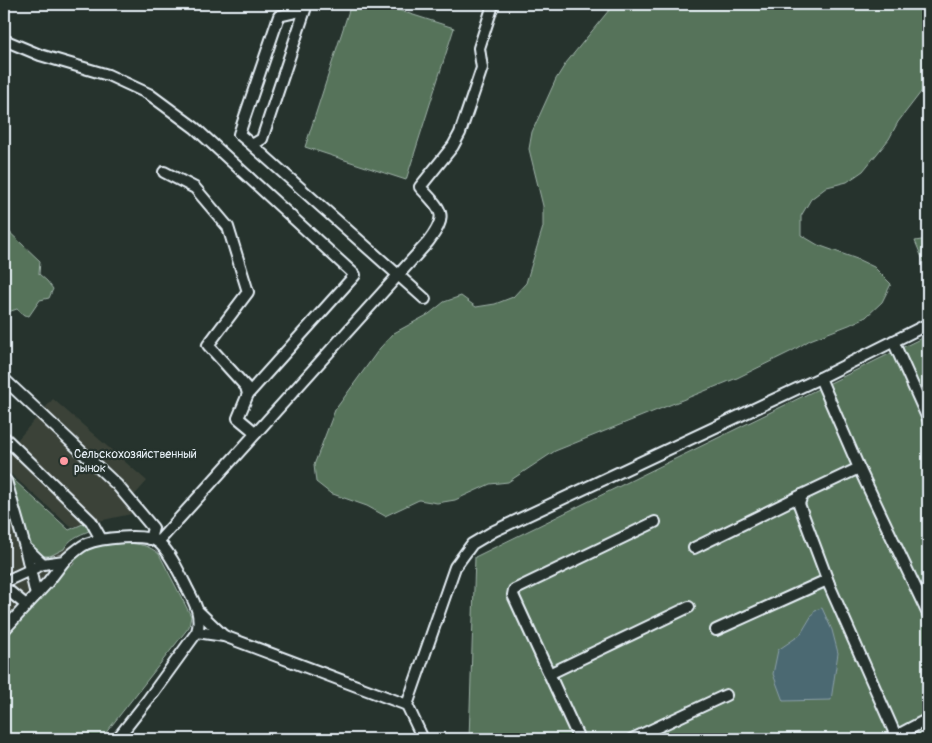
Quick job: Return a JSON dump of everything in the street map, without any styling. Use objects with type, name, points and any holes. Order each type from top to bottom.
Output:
[{"type":"street","points":[[154,540],[256,433],[428,242],[440,226],[441,218],[438,208],[420,187],[453,146],[460,133],[482,68],[479,48],[492,8]]},
{"type":"street","points":[[252,145],[262,139],[305,10],[278,16],[239,134],[425,299]]},
{"type":"street","points":[[4,40],[40,55],[108,75],[149,94],[196,128],[355,275],[248,394],[238,418],[256,433]]},
{"type":"street","points":[[164,172],[195,188],[228,227],[248,292],[208,345],[246,387],[248,394]]},
{"type":"street","points":[[407,706],[455,567],[472,544],[502,527],[820,378],[928,324]]},
{"type":"street","points":[[893,341],[928,419]]},
{"type":"street","points":[[820,378],[859,468],[928,614]]},
{"type":"street","points":[[4,379],[117,485],[153,528],[154,540]]},
{"type":"street","points":[[4,437],[91,521],[101,539]]},
{"type":"street","points":[[694,548],[859,468]]},
{"type":"street","points":[[5,483],[25,547],[36,595]]},
{"type":"street","points":[[802,495],[799,504],[829,584],[895,738],[928,718]]},
{"type":"street","points":[[579,739],[513,595],[514,590],[655,522]]},
{"type":"street","points":[[4,630],[48,582],[64,561],[84,545],[101,539],[134,538],[154,540],[166,552],[180,574],[198,611],[224,636]]},
{"type":"street","points":[[25,547],[43,564]]},
{"type":"street","points":[[4,582],[43,564],[64,561]]},
{"type":"street","points":[[716,630],[827,580],[829,584]]},
{"type":"street","points":[[4,587],[26,605]]},
{"type":"street","points":[[549,674],[689,607]]},
{"type":"street","points":[[117,739],[197,632],[199,623],[198,611]]},
{"type":"street","points":[[197,632],[224,636],[407,706],[423,739]]},
{"type":"street","points":[[632,739],[726,695]]},
{"type":"shaded area","name":"Сельскохозяйственный рынок","points":[[53,399],[147,481],[132,498],[131,514],[71,527],[4,468],[4,455]]},
{"type":"shaded area","points":[[4,475],[50,556],[77,542],[80,552],[72,566],[68,564],[4,639]]},
{"type":"green space","points":[[351,4],[379,4],[454,28],[406,180],[305,147]]},
{"type":"green space","points":[[614,4],[928,4],[928,89],[921,92],[898,122],[889,139],[863,171],[847,182],[827,187],[811,199],[801,216],[801,235],[818,245],[874,267],[891,284],[882,302],[866,317],[810,340],[737,378],[555,451],[508,482],[490,484],[455,500],[437,503],[419,500],[385,516],[367,506],[330,493],[316,482],[314,465],[335,410],[380,348],[394,333],[429,314],[444,302],[461,296],[476,307],[495,304],[513,297],[526,283],[543,227],[543,206],[529,149],[532,132],[556,79],[566,63]]},
{"type":"green space","points":[[4,227],[40,261],[39,274],[53,289],[49,298],[40,300],[29,316],[24,315],[17,309],[8,312],[4,307]]},
{"type":"green space","points":[[928,239],[928,272],[915,241]]},
{"type":"green space","points":[[928,335],[928,739],[469,739],[475,557]]},
{"type":"green space","points":[[4,471],[69,530],[85,523],[89,531],[71,540],[64,549],[50,556],[41,556],[26,544]]},
{"type":"green space","points":[[126,543],[144,546],[159,554],[191,616],[189,627],[101,739],[4,739],[4,639],[68,564],[72,566],[76,555],[96,547]]},
{"type":"water","points":[[822,608],[832,630],[838,653],[831,700],[783,701],[773,674],[778,650],[800,635],[815,610]]},
{"type":"place","name":"Сельскохозяйственный рынок","points":[[64,461]]}]
